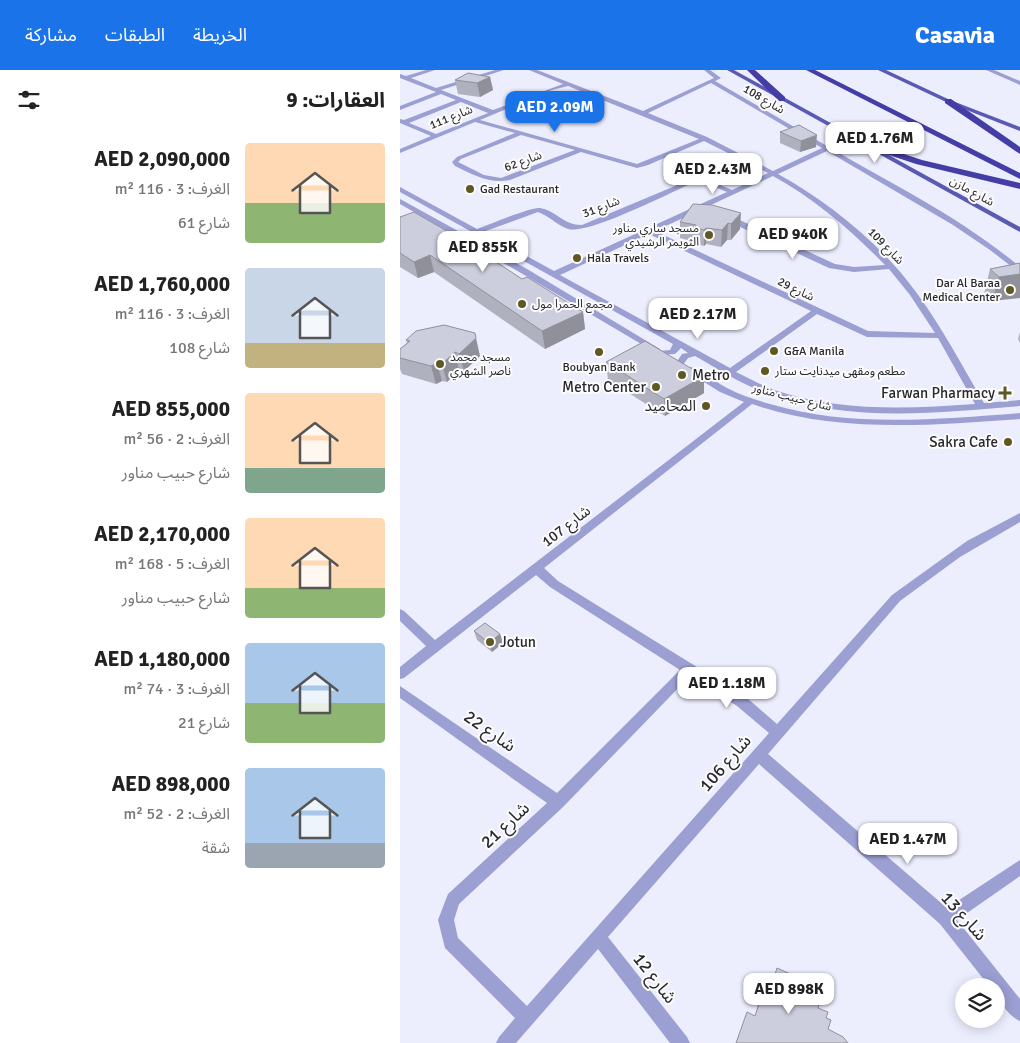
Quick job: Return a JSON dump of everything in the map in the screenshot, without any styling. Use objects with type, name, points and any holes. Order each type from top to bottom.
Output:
[{"type":"highway","points":[[751,70],[782,98]]},
{"type":"highway","points":[[810,70],[1020,176]]},
{"type":"highway","points":[[827,70],[950,130]]},
{"type":"highway","points":[[948,101],[1020,151]]},
{"type":"highway","points":[[862,143],[918,162],[1020,186]]},
{"type":"main road","name":"شارع مازن","points":[[730,70],[1020,230]]},
{"type":"main road","points":[[881,70],[948,101],[1020,129]]},
{"type":"street","points":[[403,77],[432,70]]},
{"type":"street","points":[[400,108],[438,91],[501,70]]},
{"type":"street","name":"شارع 109","points":[[532,70],[705,138],[776,174],[848,224],[870,244],[918,301],[981,406]]},
{"type":"street","points":[[643,113],[712,82],[718,77],[706,70]]},
{"type":"street","points":[[989,70],[1020,83]]},
{"type":"street","points":[[403,77],[492,112]]},
{"type":"street","name":"شارع 108","points":[[712,82],[956,223],[993,248],[1020,272]]},
{"type":"street","name":"شارع 111","points":[[400,151],[550,88],[567,84]]},
{"type":"street","points":[[400,128],[405,123],[461,100]]},
{"type":"street","points":[[474,120],[637,166],[646,164],[705,138]]},
{"type":"street","points":[[405,123],[436,136]]},
{"type":"street","name":"شارع 62","points":[[519,134],[459,158],[455,162],[457,165],[490,180],[499,181],[581,150]]},
{"type":"street","points":[[553,275],[776,174],[835,145],[836,142]]},
{"type":"street","name":"شارع 31","points":[[475,232],[538,210],[548,213],[570,227],[583,227],[696,179],[707,180],[734,193]]},
{"type":"street","name":"شارع حبيب مناور","points":[[400,190],[730,372],[771,392],[852,409],[907,411],[1020,403]]},
{"type":"street","points":[[401,202],[410,201],[412,196]]},
{"type":"street","name":"شارع حبيب مناور","points":[[401,202],[732,394],[751,401],[822,419],[851,422],[941,422],[1020,416]]},
{"type":"street","points":[[704,207],[713,211]]},
{"type":"street","points":[[721,215],[832,266],[845,270],[890,267]]},
{"type":"street","name":"شارع 29","points":[[649,231],[867,334],[940,336]]},
{"type":"street","points":[[512,265],[517,260],[526,260]]},
{"type":"street","points":[[730,372],[816,311]]},
{"type":"street","points":[[662,353],[672,352],[676,349],[678,343]]},
{"type":"street","points":[[680,364],[685,356],[697,353]]},
{"type":"street","name":"شارع 107","points":[[400,674],[751,401]]},
{"type":"street","name":"شارع 106","points":[[505,1043],[896,598],[930,571],[976,540],[1020,516]]},
{"type":"street","points":[[536,568],[554,584],[688,670],[742,702],[778,732]]},
{"type":"street","points":[[400,614],[436,647]]},
{"type":"street","name":"شارع 21","points":[[527,1018],[450,942],[446,920],[453,899],[558,802],[688,670]]},
{"type":"street","name":"شارع 22","points":[[400,692],[558,802]]},
{"type":"street","name":"شارع 13","points":[[758,754],[946,918],[1020,1013]]},
{"type":"street","points":[[946,918],[1020,867]]},
{"type":"street","name":"شارع 12","points":[[598,938],[681,1043]]},
{"type":"building","points":[[468,73],[490,77],[477,83],[455,80]]},
{"type":"building","points":[[799,125],[817,135],[801,141],[780,132]]},
{"type":"building","points":[[693,204],[712,205],[741,213],[731,224],[728,223],[722,230],[706,228],[704,230],[695,228],[696,225],[680,222]]},
{"type":"building","points":[[414,212],[464,241],[522,279],[527,277],[583,312],[542,331],[430,255],[414,262],[400,253],[400,217]]},
{"type":"building","points":[[1020,263],[1020,274],[999,277],[990,269]]},
{"type":"building","points":[[444,325],[475,333],[476,338],[459,354],[455,352],[442,364],[437,363],[431,366],[400,358],[400,349],[410,341],[406,340],[416,331]]},
{"type":"building","points":[[645,341],[704,376],[664,399],[606,362]]},
{"type":"building","points":[[485,623],[500,634],[489,643],[474,631]]},
{"type":"building","points":[[777,968],[824,989],[818,1008],[828,1012],[826,1018],[831,1020],[828,1029],[843,1037],[848,1043],[736,1043],[747,1012],[755,1016],[765,985],[771,987]]},
{"type":"place","name":"Gad Restaurant","points":[[470,189]]},
{"type":"place","name":"مسجد ساري مناور الثويمر الرشيدي","points":[[709,235]]},
{"type":"place","name":"Hala Travels","points":[[577,258]]},
{"type":"place","name":"Dar Al Baraa Medical Center","points":[[1010,290]]},
{"type":"place","name":"مجمع الحمرا مول","points":[[522,304]]},
{"type":"place","name":"G&A Manila","points":[[774,351]]},
{"type":"place","name":"Boubyan Bank","points":[[599,352]]},
{"type":"place","name":"مسجد محمد ناصر الشهري","points":[[440,364]]},
{"type":"place","name":"مطعم ومقهى ميدنايت ستار","points":[[765,371]]},
{"type":"place","name":"Metro","points":[[682,375]]},
{"type":"place","name":"Metro Center","points":[[656,387]]},
{"type":"place","name":"Farwan Pharmacy","points":[[1005,393]]},
{"type":"place","name":"المحاميد","points":[[706,406]]},
{"type":"place","name":"Sakra Cafe","points":[[1008,442]]},
{"type":"place","name":"Jotun","points":[[490,642]]}]
